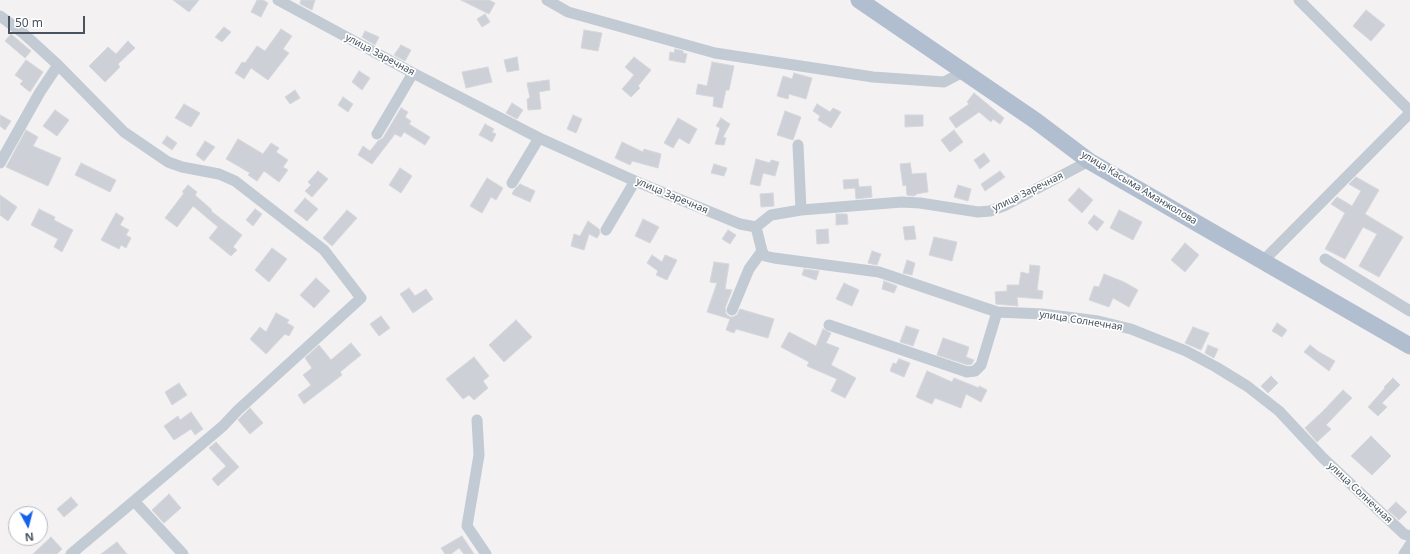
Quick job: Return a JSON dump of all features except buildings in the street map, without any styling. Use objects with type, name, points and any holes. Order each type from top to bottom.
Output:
[{"type":"main road","name":"улица Касыма Аманжолова","points":[[859,0],[1036,121],[1089,161],[1410,346]]},
{"type":"street","name":"улица Заречная","points":[[278,0],[413,73],[539,138],[635,181],[740,224],[756,227],[770,216],[801,210],[902,202],[920,203],[978,212],[990,211],[1006,205],[1089,161]]},
{"type":"street","points":[[548,0],[568,12],[715,53],[873,77],[944,82],[963,72]]},
{"type":"street","points":[[1263,261],[1410,112],[1299,0]]},
{"type":"street","points":[[0,16],[23,33],[58,65],[124,132],[168,162],[182,167],[220,174],[235,181],[324,250],[361,298],[238,410],[223,426],[71,554]]},
{"type":"street","points":[[0,163],[40,92],[58,65]]},
{"type":"street","points":[[377,134],[413,73]]},
{"type":"street","points":[[512,183],[539,138]]},
{"type":"street","points":[[798,145],[801,210]]},
{"type":"street","points":[[606,230],[635,181]]},
{"type":"street","points":[[732,310],[749,269],[762,251],[756,227]]},
{"type":"street","name":"улица Солнечная","points":[[762,251],[765,256],[774,258],[879,272],[997,312],[1043,314],[1098,321],[1131,329],[1186,351],[1247,386],[1279,411],[1323,458],[1404,534],[1410,536]]},
{"type":"street","points":[[1325,259],[1410,311]]},
{"type":"street","points":[[829,325],[967,372],[975,371],[981,365],[997,312]]},
{"type":"street","points":[[477,420],[479,455],[467,526],[486,554]]},
{"type":"street","points":[[134,501],[183,554]]},
{"type":"street","points":[[1404,554],[1410,545]]}]
